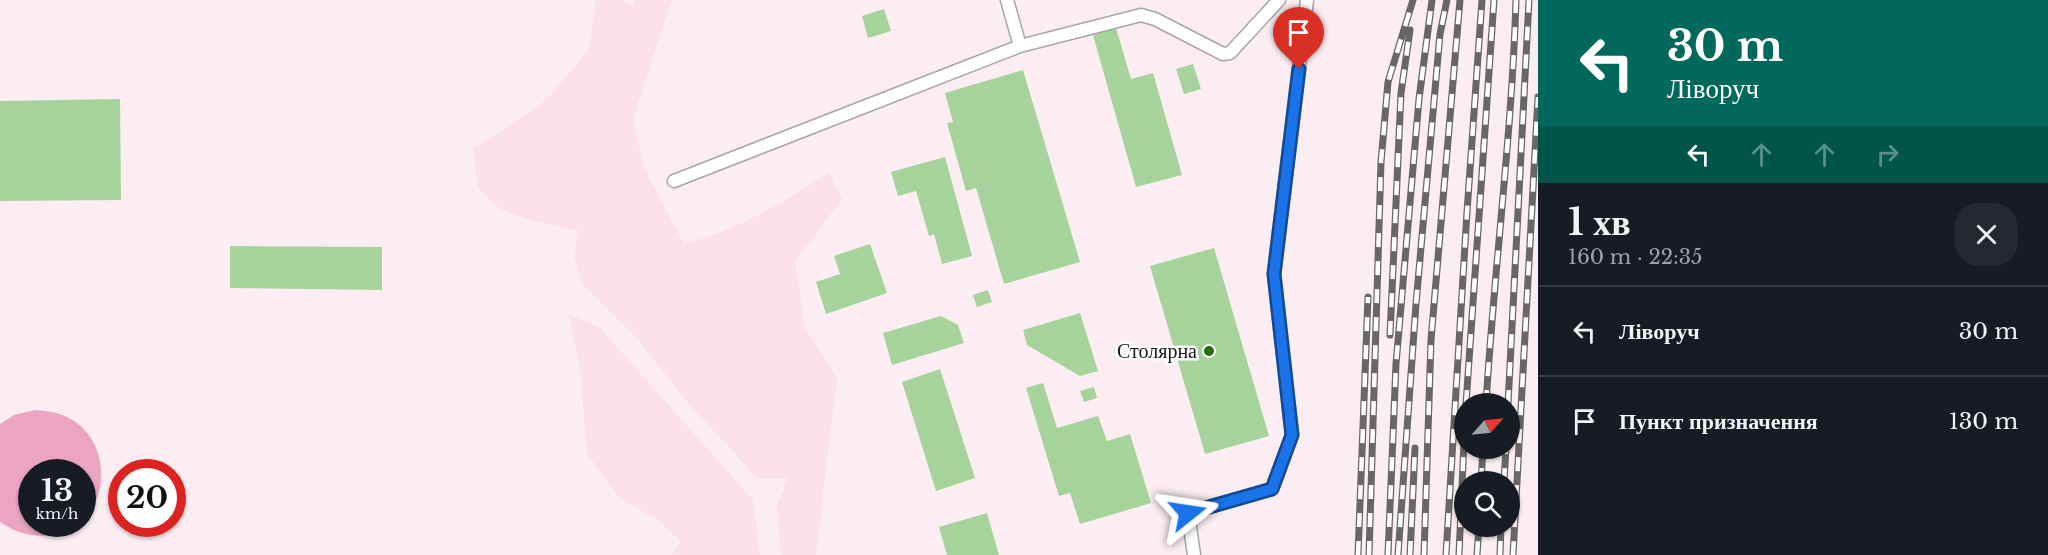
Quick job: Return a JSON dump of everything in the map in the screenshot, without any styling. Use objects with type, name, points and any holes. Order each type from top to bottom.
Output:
[{"type":"lane","points":[[1007,0],[1020,46]]},
{"type":"lane","points":[[674,181],[1020,46],[1141,15],[1155,19],[1223,54],[1230,53],[1279,0]]},
{"type":"lane","points":[[1194,555],[1188,513],[1272,489],[1292,435],[1274,274],[1307,0]]},
{"type":"shaded area","points":[[0,0],[1538,0],[1538,555],[0,555]]},
{"type":"shaded area","points":[[596,0],[621,0],[632,6],[634,0],[672,0],[633,119],[644,168],[684,244],[723,232],[777,205],[829,173],[842,199],[795,261],[805,328],[837,377],[816,555],[781,555],[777,506],[788,478],[758,479],[690,405],[635,336],[583,285],[574,256],[579,231],[538,222],[500,209],[478,188],[473,148],[546,100],[589,50]]},
{"type":"shaded area","points":[[569,315],[599,327],[753,500],[760,555],[672,555],[680,541],[660,522],[618,496],[587,453],[580,367]]},
{"type":"shaded area","points":[[35,410],[50,412],[65,416],[85,430],[93,442],[101,468],[101,482],[96,499],[96,459],[18,459],[18,532],[0,522],[0,424],[14,415]]},
{"type":"building","points":[[884,9],[891,31],[868,38],[862,16]]},
{"type":"building","points":[[1116,28],[1131,79],[1153,73],[1182,175],[1136,187],[1093,35]]},
{"type":"building","points":[[1193,64],[1201,89],[1184,94],[1176,69]]},
{"type":"building","points":[[1023,70],[1080,262],[1004,284],[976,188],[966,191],[947,123],[953,122],[945,93]]},
{"type":"building","points":[[120,99],[121,200],[0,201],[0,101]]},
{"type":"building","points":[[945,157],[972,256],[942,264],[934,234],[929,236],[916,191],[898,196],[891,172]]},
{"type":"building","points":[[870,244],[887,293],[826,314],[816,282],[840,274],[834,256]]},
{"type":"building","points":[[230,246],[382,247],[382,290],[230,288]]},
{"type":"building","name":"Столярна","points":[[1214,248],[1269,436],[1205,454],[1150,266]]},
{"type":"building","points":[[988,290],[992,302],[977,307],[973,295]]},
{"type":"building","points":[[1080,313],[1098,371],[1080,376],[1027,345],[1023,330]]},
{"type":"building","points":[[941,316],[958,325],[964,343],[892,365],[883,333]]},
{"type":"building","points":[[940,369],[975,478],[936,491],[902,382]]},
{"type":"building","points":[[1043,383],[1057,428],[1098,416],[1107,441],[1130,434],[1151,503],[1080,524],[1070,493],[1059,496],[1026,388]]},
{"type":"building","points":[[1094,387],[1097,398],[1084,402],[1080,391]]},
{"type":"building","points":[[987,513],[999,555],[947,555],[939,527]]},
{"type":"railway","points":[[1369,555],[1381,162],[1388,82],[1413,0]]},
{"type":"railway","points":[[1388,555],[1396,364],[1419,99],[1432,0]]},
{"type":"railway","points":[[1398,555],[1416,304],[1440,34],[1447,0]]},
{"type":"railway","points":[[1424,555],[1431,340],[1460,0]]},
{"type":"railway","points":[[1446,555],[1482,0]]},
{"type":"railway","points":[[1467,393],[1494,0]]},
{"type":"railway","points":[[1487,393],[1511,101],[1516,0]]},
{"type":"railway","points":[[1509,393],[1529,0]]},
{"type":"railway","points":[[1390,335],[1401,93],[1410,30]]},
{"type":"railway","points":[[1513,555],[1538,97]]},
{"type":"railway","points":[[1358,555],[1368,297]]},
{"type":"railway","points":[[1410,555],[1415,448]]},
{"type":"railway","points":[[1459,555],[1463,459]]},
{"type":"railway","points":[[1482,459],[1482,471]]},
{"type":"railway","points":[[1505,459],[1505,471]]},
{"type":"railway","points":[[1477,555],[1478,537]]},
{"type":"railway","points":[[1500,555],[1501,537]]},
{"type":"place","name":"Столярна","points":[[1209,351]]},
{"type":"route","points":[[1188,513],[1272,489],[1292,435],[1274,274],[1299,69]]}]
